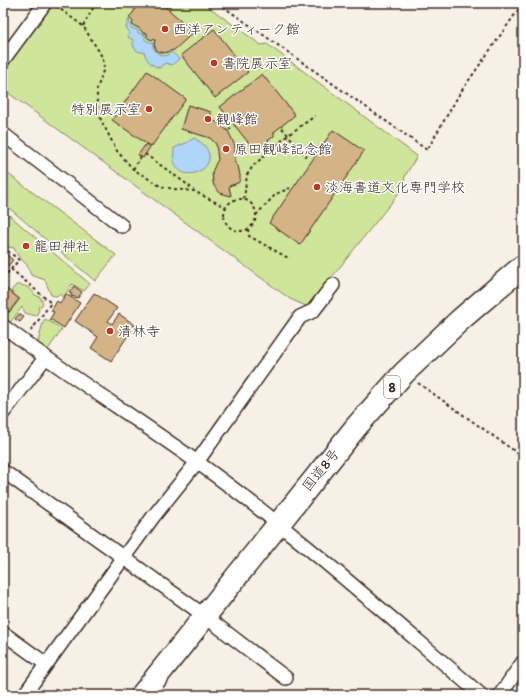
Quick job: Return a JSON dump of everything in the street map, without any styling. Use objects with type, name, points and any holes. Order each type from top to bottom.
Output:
[{"type":"highway","name":"国道8号","points":[[142,695],[356,427],[404,373],[460,320],[523,266]]},
{"type":"street","points":[[3,60],[45,3]]},
{"type":"street","points":[[3,134],[122,226]]},
{"type":"street","points":[[24,695],[153,517],[197,462],[300,317],[313,311],[333,284]]},
{"type":"street","points":[[3,326],[46,358],[197,462],[279,524],[481,695]]},
{"type":"street","points":[[3,413],[46,358]]},
{"type":"street","points":[[3,471],[125,557],[286,678]]},
{"type":"street","points":[[3,633],[46,664]]},
{"type":"street","points":[[500,695],[523,662]]},
{"type":"path","points":[[52,3],[83,26],[97,47],[103,60],[104,68],[97,96],[101,120],[117,151],[133,169],[160,186],[174,190],[194,191]]},
{"type":"path","points":[[83,26],[96,3]]},
{"type":"path","points":[[218,3],[427,150],[460,93],[523,3]]},
{"type":"path","points":[[244,199],[247,175],[253,166],[288,135],[316,116]]},
{"type":"path","points":[[229,130],[234,126]]},
{"type":"path","points":[[282,128],[306,157]]},
{"type":"path","points":[[145,154],[194,191],[225,207]]},
{"type":"path","points":[[133,169],[141,157]]},
{"type":"path","points":[[256,215],[253,205],[244,199],[233,200],[225,207],[223,217],[228,227],[238,231],[244,231],[252,225],[256,215],[276,194],[290,188]]},
{"type":"path","points":[[248,228],[249,236],[290,259]]},
{"type":"path","points":[[3,247],[19,260],[3,278]]},
{"type":"path","points":[[11,269],[50,303],[24,342]]},
{"type":"path","points":[[404,373],[523,457]]},
{"type":"green space","points":[[52,3],[203,3],[261,45],[267,44],[417,156],[405,176],[403,188],[308,307],[290,299],[3,89],[3,70]]},
{"type":"green space","points":[[3,170],[116,255],[95,281],[3,203]]},
{"type":"green space","points":[[3,210],[90,284],[84,291],[72,284],[63,298],[60,294],[56,296],[51,295],[45,280],[31,275],[27,265],[18,256],[14,248],[8,247],[3,242]]},
{"type":"green space","points":[[16,285],[30,288],[35,295],[40,297],[43,303],[38,307],[39,310],[36,316],[25,313],[22,307],[9,324],[3,319],[3,309],[9,313],[20,299],[11,291]]},
{"type":"green space","points":[[45,319],[62,329],[47,351],[39,345],[38,342]]},
{"type":"water","points":[[129,19],[131,28],[138,30],[138,33],[145,35],[145,40],[153,43],[153,47],[157,53],[165,56],[172,52],[179,59],[172,65],[166,63],[160,68],[151,64],[144,52],[139,52],[135,49],[133,40],[128,37],[129,32],[126,27]]},
{"type":"water","points":[[194,138],[204,145],[209,153],[209,161],[205,167],[199,171],[192,174],[184,173],[178,169],[174,161],[174,148]]},
{"type":"building","name":"西洋アンティーク館","points":[[138,3],[161,3],[194,32],[174,50],[164,53],[157,51],[154,45],[155,40],[149,39],[147,37],[147,33],[143,33],[139,28],[132,25],[133,22],[129,17],[133,13]]},
{"type":"building","name":"書院展示室","points":[[214,29],[248,72],[215,98],[181,55]]},
{"type":"building","name":"特別展示室","points":[[147,71],[186,99],[151,147],[112,120]]},
{"type":"building","points":[[262,74],[295,115],[274,132],[274,136],[255,151],[220,107]]},
{"type":"building","name":"原田観峰記念館","points":[[188,105],[211,112],[211,119],[228,131],[231,137],[235,146],[235,163],[238,166],[240,180],[238,183],[229,186],[231,196],[220,193],[214,186],[212,172],[218,160],[216,144],[210,138],[181,129]]},
{"type":"building","name":"淡海書道文化専門学校","points":[[333,130],[364,151],[300,245],[269,223]]},
{"type":"building","points":[[146,144],[150,147],[143,158],[138,155]]},
{"type":"building","points":[[3,252],[13,260],[3,272]]},
{"type":"building","points":[[3,286],[19,299],[9,312],[3,307]]},
{"type":"building","points":[[74,286],[82,292],[78,298],[71,296],[72,294],[69,293]]},
{"type":"building","name":"清林寺","points":[[94,293],[117,308],[108,321],[112,324],[119,314],[135,325],[111,361],[91,348],[98,337],[75,321]]},
{"type":"building","points":[[66,294],[80,303],[64,328],[50,319],[54,312],[51,311],[57,301],[60,303]]},
{"type":"building","points":[[19,314],[24,317],[20,322],[15,319]]},
{"type":"place","name":"西洋アンティーク館","points":[[165,29]]},
{"type":"place","name":"書院展示室","points":[[214,63]]},
{"type":"place","name":"特別展示室","points":[[149,109]]},
{"type":"place","name":"観峰館","points":[[208,119]]},
{"type":"place","name":"原田観峰記念館","points":[[226,149]]},
{"type":"place","name":"淡海書道文化専門学校","points":[[317,187]]},
{"type":"place","name":"龍田神社","points":[[26,246]]},
{"type":"place","name":"清林寺","points":[[110,331]]}]
